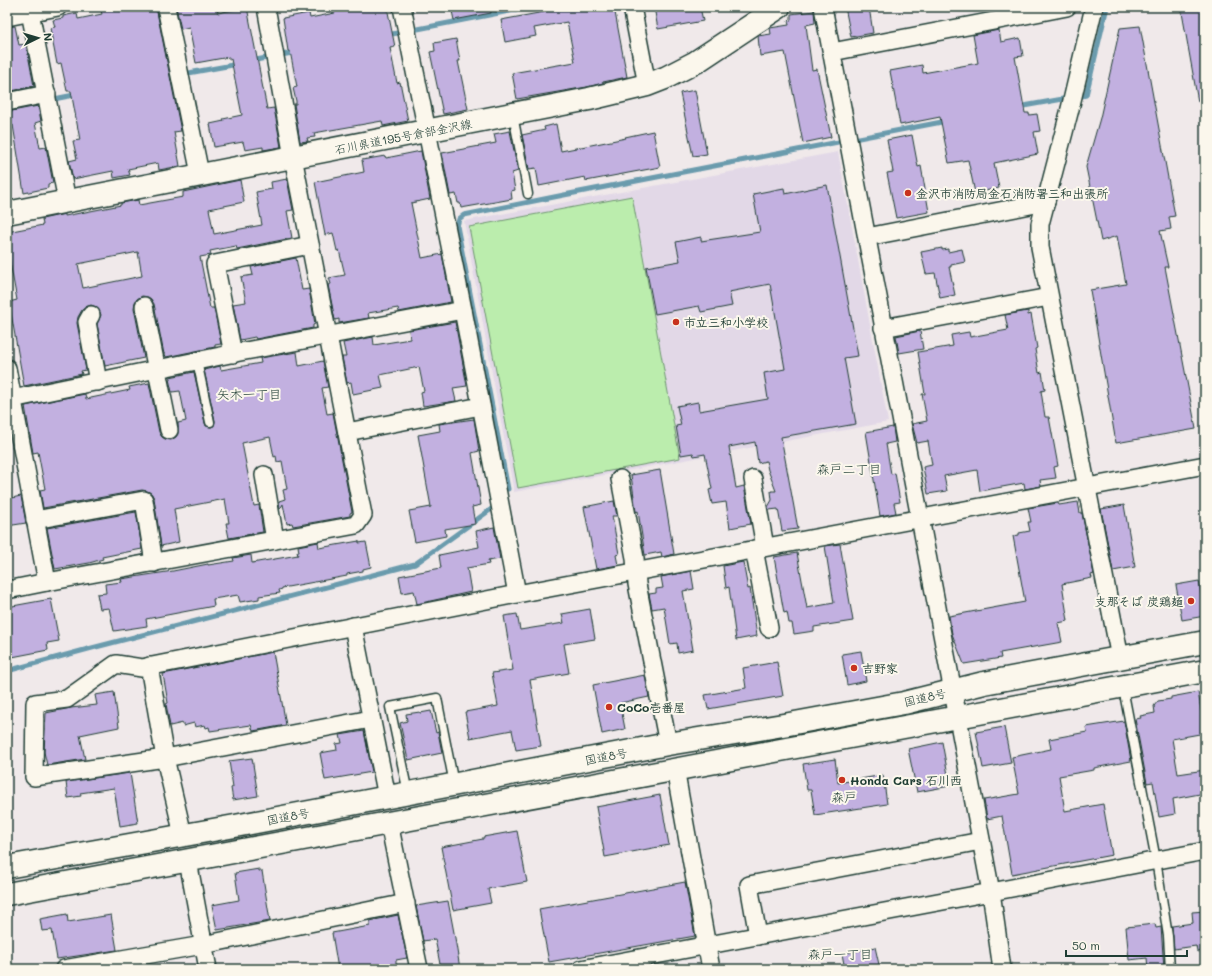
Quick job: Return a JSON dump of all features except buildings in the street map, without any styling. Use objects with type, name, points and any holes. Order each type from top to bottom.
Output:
[{"type":"main road","name":"石川県道195号倉部金沢線","points":[[7,213],[200,174],[427,132],[589,99],[647,85],[665,78],[696,62],[775,8]]},
{"type":"main road","name":"国道8号","points":[[7,867],[668,744],[904,703],[992,682],[1205,642]]},
{"type":"main road","points":[[7,894],[1205,671]]},
{"type":"street","points":[[7,17],[30,10],[58,7]]},
{"type":"street","points":[[166,7],[200,174]]},
{"type":"street","points":[[7,590],[356,525],[363,515],[293,157],[266,7]]},
{"type":"street","points":[[402,7],[463,310],[517,594]]},
{"type":"street","points":[[632,7],[647,85]]},
{"type":"street","points":[[823,7],[991,892],[1002,969]]},
{"type":"street","points":[[832,52],[1067,7]]},
{"type":"street","points":[[1090,8],[1068,116],[1040,224],[1039,235],[1086,487],[1120,658]]},
{"type":"street","points":[[30,10],[67,201]]},
{"type":"street","points":[[7,102],[47,98]]},
{"type":"street","points":[[867,237],[1046,202]]},
{"type":"street","points":[[233,354],[216,264],[310,245]]},
{"type":"street","points":[[884,328],[1050,297]]},
{"type":"street","points":[[144,306],[169,430]]},
{"type":"street","points":[[10,400],[197,361],[463,310]]},
{"type":"street","points":[[92,315],[87,322],[98,382]]},
{"type":"street","points":[[7,368],[10,400],[47,582]]},
{"type":"street","points":[[347,432],[481,406]]},
{"type":"street","points":[[371,719],[165,758],[34,777],[35,703],[67,699],[116,664],[142,668],[517,594],[1205,465]]},
{"type":"street","points":[[264,476],[275,540]]},
{"type":"street","points":[[620,479],[635,558],[637,584],[668,744]]},
{"type":"street","points":[[753,479],[769,628]]},
{"type":"street","points":[[35,520],[144,500],[154,563]]},
{"type":"street","points":[[353,626],[387,797]]},
{"type":"street","points":[[149,666],[165,758],[183,835]]},
{"type":"street","points":[[676,769],[711,969]]},
{"type":"street","points":[[389,823],[419,969]]},
{"type":"street","points":[[758,936],[749,885],[981,841]]},
{"type":"street","points":[[582,969],[1205,851]]},
{"type":"street","points":[[188,861],[208,969]]},
{"type":"street","points":[[64,969],[203,945],[406,903]]},
{"type":"lane","points":[[513,114],[528,194]]},
{"type":"lane","points":[[197,361],[210,422]]},
{"type":"lane","points":[[1123,687],[1156,860],[1168,936],[1170,969]]},
{"type":"lane","points":[[408,793],[390,707],[437,698],[454,784]]},
{"type":"shaded area","name":"市立三和小学校","points":[[838,152],[888,422],[514,492],[464,221]]},
{"type":"green space","points":[[632,196],[680,458],[518,488],[469,227]]},
{"type":"waterway","points":[[387,35],[530,7]]},
{"type":"waterway","points":[[1082,96],[1086,95],[1107,7]]},
{"type":"waterway","points":[[251,61],[297,52]]},
{"type":"waterway","points":[[183,74],[238,64]]},
{"type":"waterway","points":[[49,100],[79,94]]},
{"type":"waterway","points":[[1018,107],[1063,99]]},
{"type":"waterway","points":[[508,489],[457,226],[459,219],[464,215],[947,121]]},
{"type":"waterway","points":[[7,671],[415,564],[497,505]]},
{"type":"place","name":"金沢市消防局金石消防署三和出張所","points":[[908,193]]},
{"type":"place","name":"市立三和小学校","points":[[676,322]]},
{"type":"place","name":"支那そば 炭鶏麺","points":[[1191,601]]},
{"type":"place","name":"吉野家","points":[[854,668]]},
{"type":"place","name":"CoCo壱番屋","points":[[609,707]]},
{"type":"place","name":"Honda Cars 石川西","points":[[842,780]]},
{"type":"district","name":"矢木一丁目","points":[[249,393]]},
{"type":"district","name":"森戸二丁目","points":[[849,468]]},
{"type":"district","name":"森戸","points":[[844,796]]},
{"type":"district","name":"森戸一丁目","points":[[840,953]]}]
